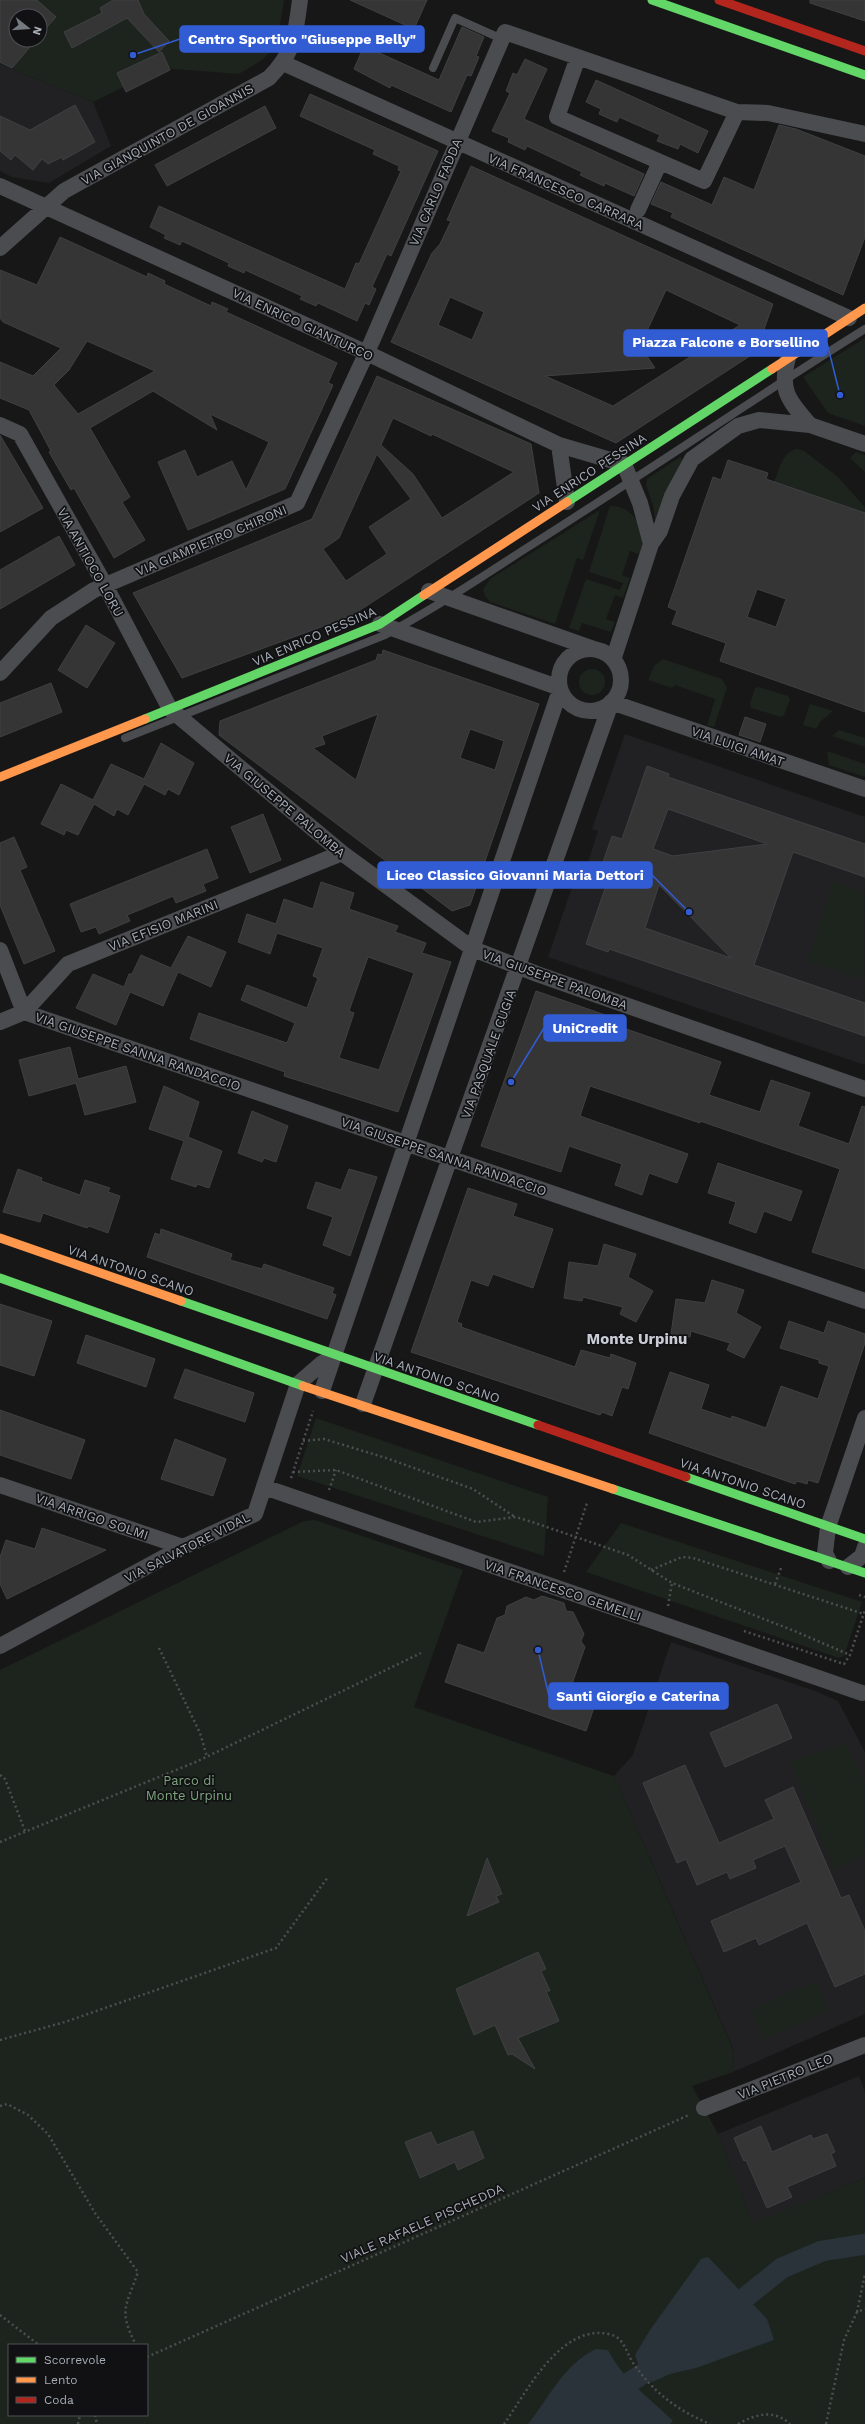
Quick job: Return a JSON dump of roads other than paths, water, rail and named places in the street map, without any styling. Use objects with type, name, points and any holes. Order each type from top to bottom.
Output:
[{"type":"street","name":"VIA GIANQUINTO DE GIOANNIS","points":[[0,248],[64,191],[269,78],[283,64],[294,43],[300,0]]},
{"type":"street","points":[[652,0],[865,75]]},
{"type":"street","points":[[719,0],[865,51]]},
{"type":"street","points":[[504,36],[578,57],[737,112],[768,113],[865,134]]},
{"type":"street","name":"VIA CARLO FADDA","points":[[367,353],[456,142],[504,36]]},
{"type":"street","points":[[578,57],[556,117],[704,181],[737,112]]},
{"type":"street","name":"VIA FRANCESCO CARRARA","points":[[283,64],[456,142],[860,312]]},
{"type":"street","points":[[638,210],[660,162]]},
{"type":"street","name":"VIA ENRICO GIANTURCO","points":[[0,186],[367,353],[559,445],[624,464]]},
{"type":"street","name":"VIA ENRICO PESSINA","points":[[0,777],[174,713],[380,624],[860,312]]},
{"type":"street","name":"VIA GIAMPIETRO CHIRONI","points":[[0,673],[51,618],[80,598],[104,585],[297,503],[367,353]]},
{"type":"street","points":[[788,358],[784,380],[786,393],[810,425]]},
{"type":"street","points":[[607,654],[651,544],[660,531],[672,496],[683,473],[692,459],[713,443],[749,421],[758,420],[810,425],[865,444]]},
{"type":"street","name":"VIA ANTIOCO LORU","points":[[0,425],[20,434],[174,713]]},
{"type":"street","points":[[559,445],[567,502]]},
{"type":"street","points":[[624,464],[640,503],[651,544]]},
{"type":"street","points":[[380,624],[560,689],[567,701],[581,710],[593,711],[617,698],[622,681],[621,672],[607,654],[429,592]]},
{"type":"street","points":[[322,1391],[560,689],[559,677],[563,664],[573,654],[585,649],[607,654]]},
{"type":"street","name":"VIA LUIGI AMAT","points":[[611,702],[865,789]]},
{"type":"street","name":"VIA PASQUALE CUGIA","points":[[363,1404],[611,702]]},
{"type":"street","name":"VIA GIUSEPPE PALOMBA","points":[[174,713],[342,853],[473,949],[518,967],[865,1089]]},
{"type":"street","name":"VIA EFISIO MARINI","points":[[0,1022],[24,1012],[68,964],[342,853]]},
{"type":"street","points":[[0,950],[24,1012]]},
{"type":"street","name":"VIA GIUSEPPE SANNA RANDACCIO","points":[[24,1012],[865,1301]]},
{"type":"street","name":"VIA ANTONIO SCANO","points":[[0,1238],[865,1539]]},
{"type":"street","points":[[0,1278],[298,1384],[363,1404],[865,1573]]},
{"type":"street","points":[[298,1384],[321,1364],[335,1355]]},
{"type":"street","name":"VIA SALVATORE VIDAL","points":[[0,1646],[183,1547],[255,1514],[298,1384]]},
{"type":"street","points":[[830,1561],[825,1553],[828,1527],[865,1418]]},
{"type":"street","name":"VIA ARRIGO SOLMI","points":[[0,1485],[183,1547]]},
{"type":"street","name":"VIA FRANCESCO GEMELLI","points":[[264,1487],[864,1692]]},
{"type":"street","points":[[848,1567],[862,1556],[865,1548]]},
{"type":"street","name":"VIA PIETRO LEO","points":[[704,2108],[865,2044]]},
{"type":"lane","points":[[737,0],[865,44]]},
{"type":"lane","points":[[433,68],[454,18],[504,36]]},
{"type":"lane","points":[[115,743],[174,713],[395,630],[631,482],[784,380],[865,329]]},
{"type":"waterway","points":[[747,2296],[782,2268],[822,2251],[865,2244]]},
{"type":"waterway","points":[[630,2382],[644,2373]]},
{"type":"place","name":"Centro Sportivo \"Giuseppe Belly\"","points":[[133,55]]},
{"type":"place","name":"Piazza Falcone e Borsellino","points":[[840,395]]},
{"type":"place","name":"Liceo Classico Giovanni Maria Dettori","points":[[689,912]]},
{"type":"place","name":"UniCredit","points":[[511,1082]]},
{"type":"place","name":"Santi Giorgio e Caterina","points":[[538,1650]]},
{"type":"district","name":"Monte Urpinu","points":[[637,1339]]},
{"type":"park label","name":"Parco di Monte Urpinu","points":[[189,1788]]}]
